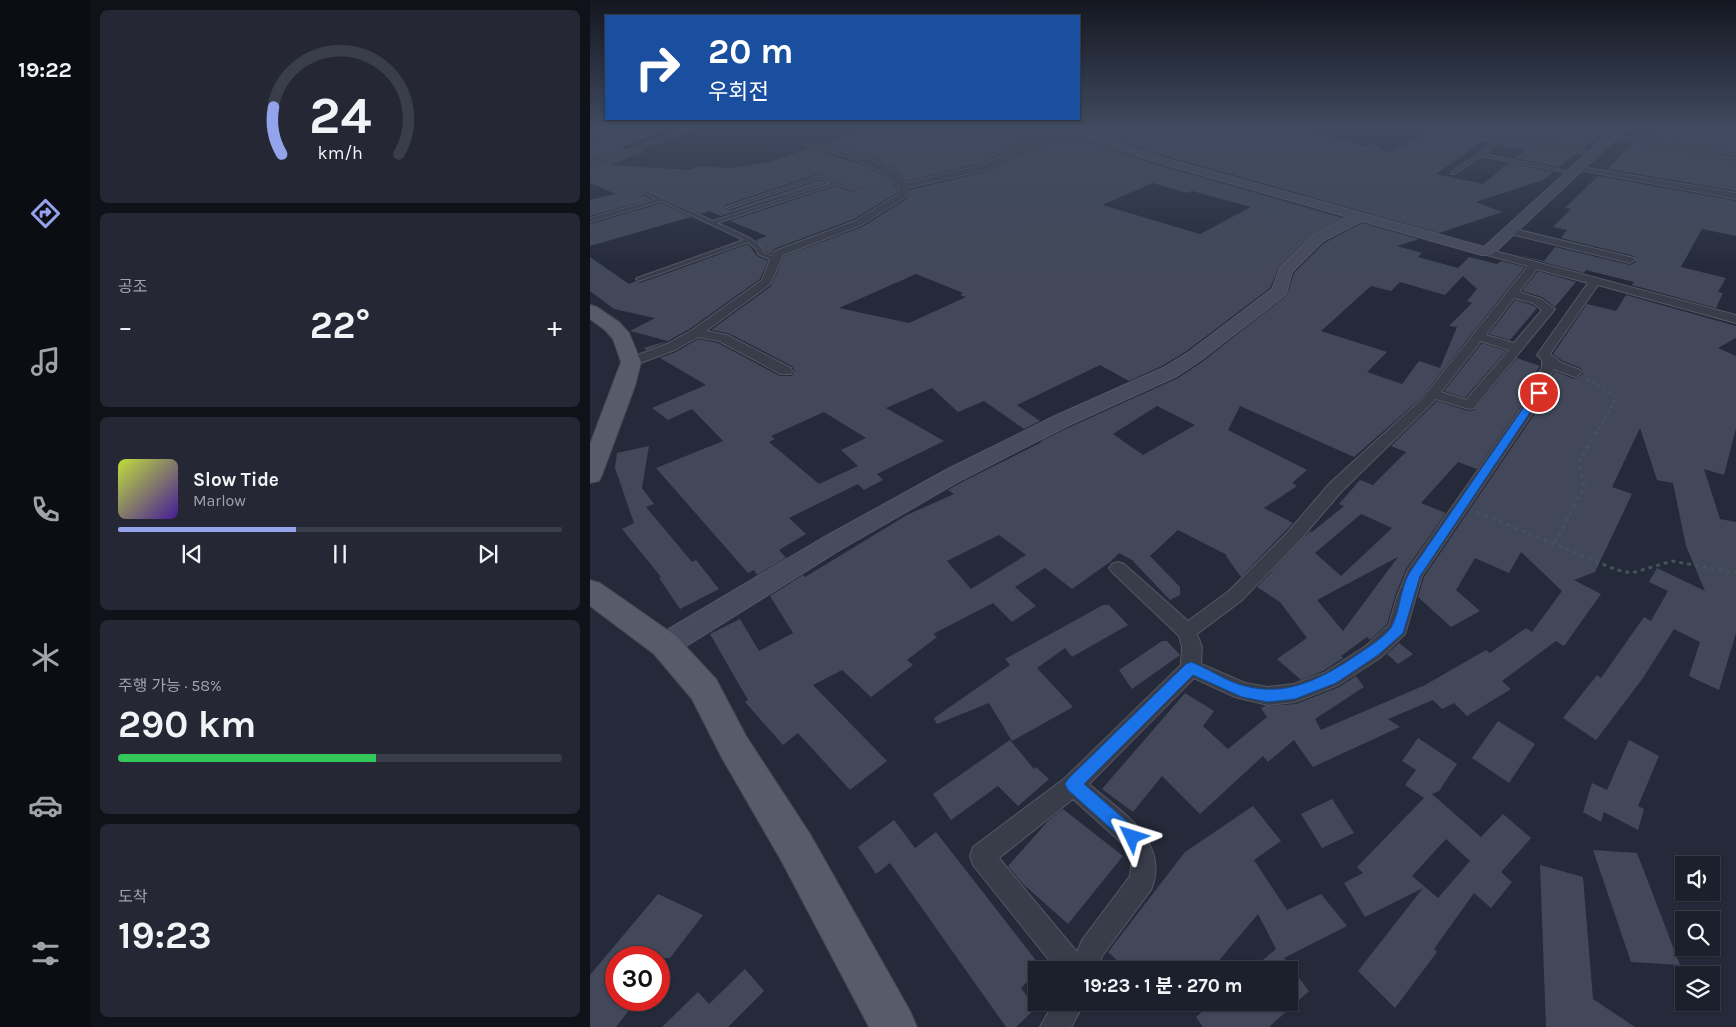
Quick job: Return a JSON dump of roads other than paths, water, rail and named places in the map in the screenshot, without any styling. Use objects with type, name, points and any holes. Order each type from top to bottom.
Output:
[{"type":"main road","points":[[590,312],[612,326],[622,337],[631,362],[624,386],[590,475]]},
{"type":"main road","points":[[590,591],[665,645],[704,689],[734,747],[796,848],[894,1027]]},
{"type":"street","points":[[631,362],[671,347],[696,333],[766,282],[772,273],[773,259],[779,253],[858,223],[878,208],[898,199],[903,195],[903,186],[892,175]]},
{"type":"street","points":[[903,186],[951,175]]},
{"type":"street","points":[[1212,175],[1486,252],[1736,319]]},
{"type":"street","points":[[1486,252],[1571,175]]},
{"type":"street","points":[[1606,175],[1736,196]]},
{"type":"street","points":[[665,645],[805,559],[909,500],[998,452],[1178,366],[1195,356],[1280,291],[1285,271],[1318,238],[1359,217]]},
{"type":"street","points":[[1510,231],[1630,260]]},
{"type":"street","points":[[1187,632],[1235,596],[1293,537],[1336,487],[1426,403],[1534,265]]},
{"type":"street","points":[[1575,373],[1557,366],[1543,355],[1595,281]]},
{"type":"street","points":[[1433,394],[1469,405],[1549,309],[1538,301],[1512,293]]},
{"type":"street","points":[[696,333],[723,338],[786,371]]},
{"type":"street","points":[[1478,336],[1516,348]]},
{"type":"street","points":[[1191,668],[1242,691],[1268,696],[1295,693],[1331,679],[1373,652],[1398,629],[1414,575],[1539,393],[1537,384],[1548,368],[1548,360]]},
{"type":"street","points":[[1067,961],[982,856],[1073,784],[1191,668],[1192,647],[1187,632],[1118,568]]},
{"type":"street","points":[[1073,784],[1132,837],[1144,857],[1142,881],[1091,949],[1087,961]]},
{"type":"street","points":[[1054,1027],[1065,1011]]},
{"type":"lane","points":[[728,207],[819,178],[857,190]]},
{"type":"lane","points":[[713,223],[835,183]]},
{"type":"lane","points":[[646,192],[750,240],[750,243],[759,248],[760,252],[773,259]]},
{"type":"lane","points":[[590,220],[661,199]]},
{"type":"lane","points":[[639,279],[750,240]]}]
